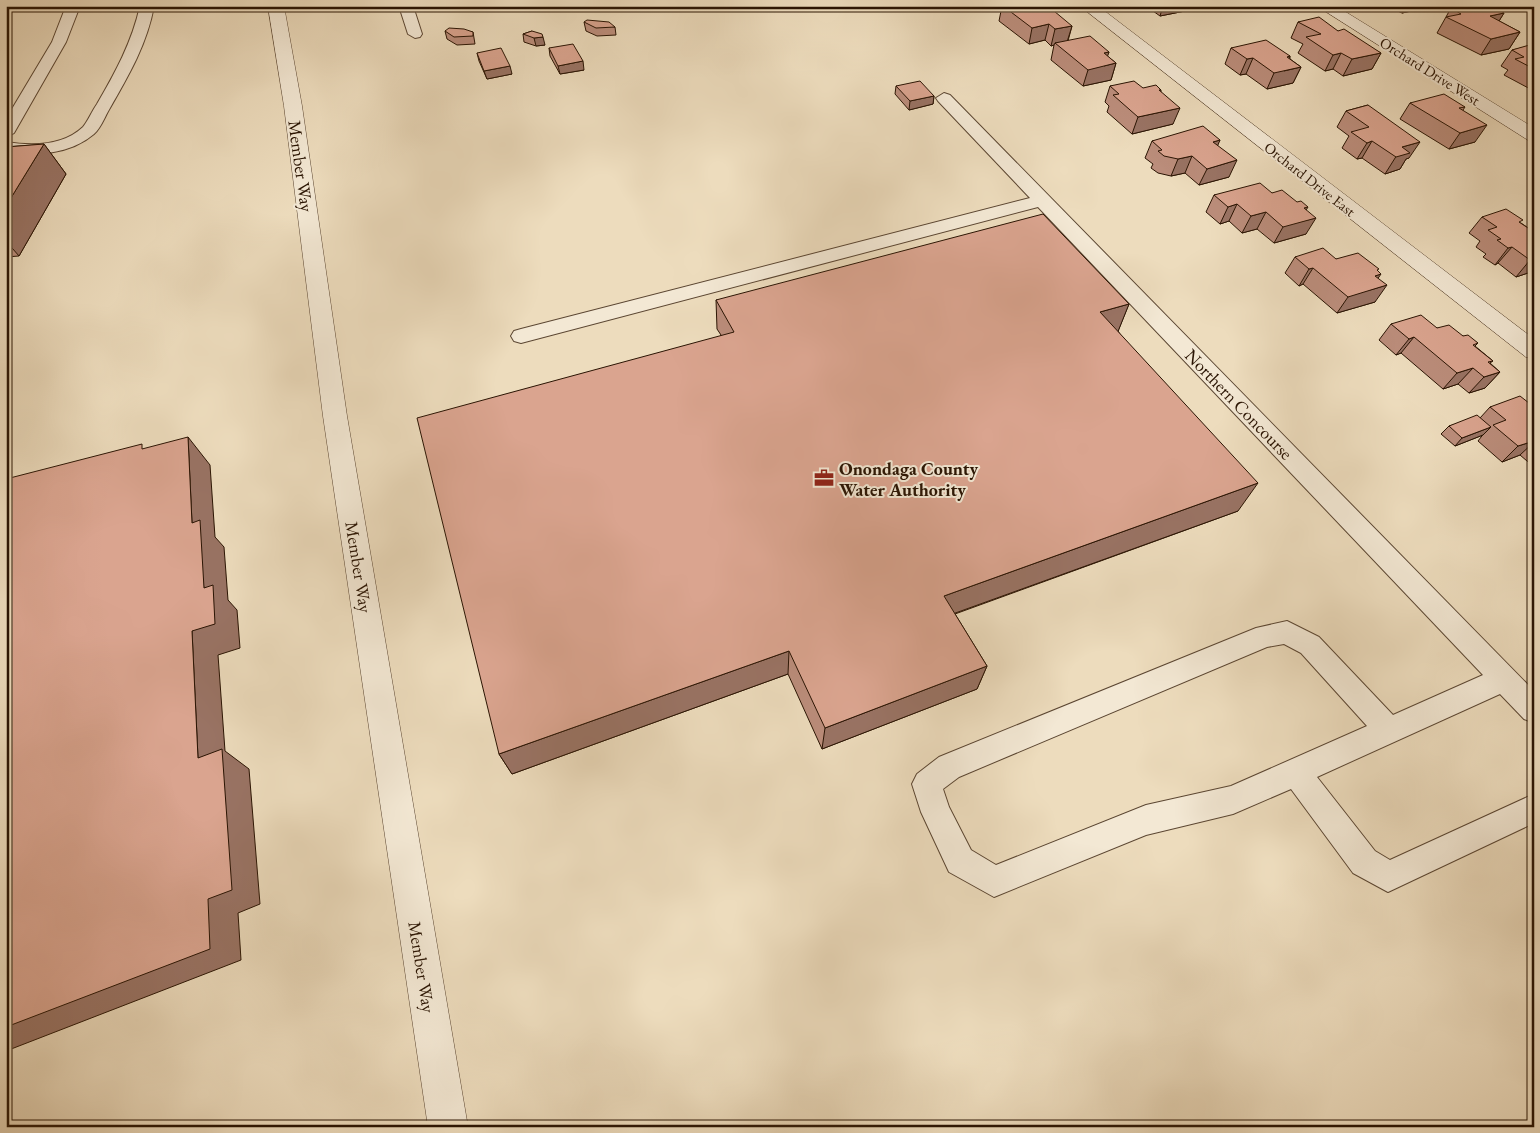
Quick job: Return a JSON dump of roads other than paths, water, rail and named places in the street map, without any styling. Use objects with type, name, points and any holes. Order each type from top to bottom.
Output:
[{"type":"street","name":"Member Way","points":[[276,6],[293,106],[337,426],[448,1127]]},
{"type":"street","name":"Orchard Drive East","points":[[1088,6],[1534,351]]},
{"type":"street","name":"Orchard Drive West","points":[[1325,6],[1534,136]]},
{"type":"lane","points":[[6,133],[59,42],[73,6]]},
{"type":"lane","points":[[6,147],[26,149],[66,144],[80,137],[90,128],[132,53],[146,17],[147,6]]},
{"type":"lane","points":[[406,6],[414,34]]},
{"type":"lane","name":"Northern Concourse","points":[[944,98],[1534,710]]},
{"type":"lane","points":[[521,336],[1043,200]]},
{"type":"lane","points":[[1389,730],[1310,645],[1288,632],[1265,636],[949,767],[927,784],[936,812],[960,861],[994,881],[1146,820],[1233,800],[1504,679]]},
{"type":"lane","points":[[1296,772],[1364,862],[1388,877],[1534,808]]},
{"type":"place","name":"Onondaga County Water Authority","points":[[824,478]]}]
